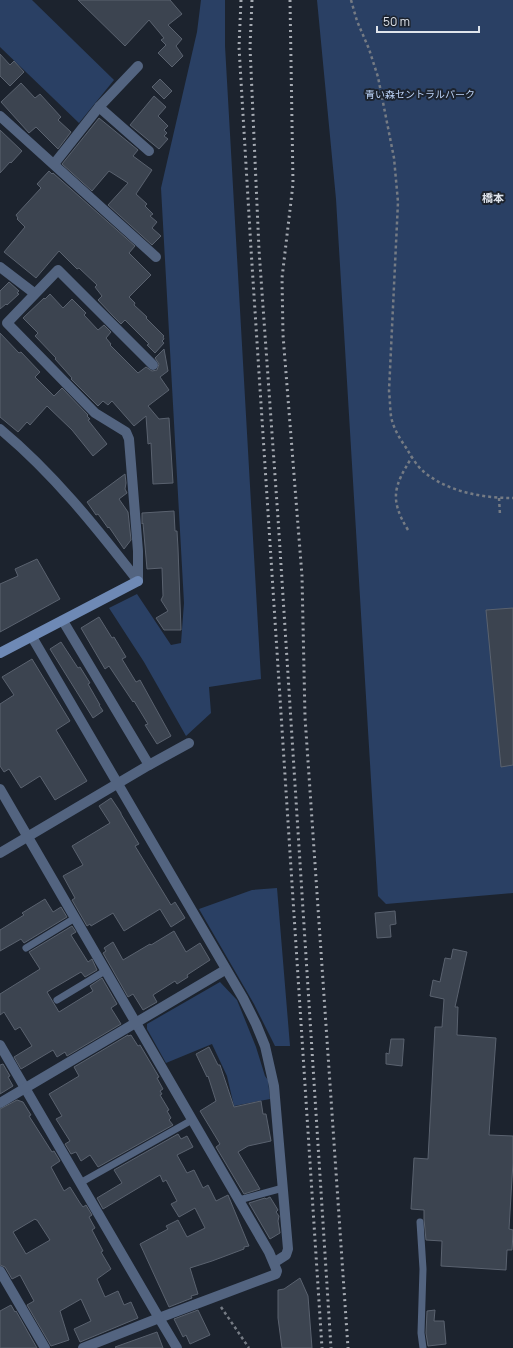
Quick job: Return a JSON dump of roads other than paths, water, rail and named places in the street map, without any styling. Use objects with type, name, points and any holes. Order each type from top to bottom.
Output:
[{"type":"street","points":[[54,164],[99,107],[138,66]]},
{"type":"street","points":[[99,107],[149,151]]},
{"type":"street","points":[[0,116],[156,257]]},
{"type":"street","points":[[0,267],[34,293]]},
{"type":"street","points":[[138,582],[138,551],[129,439],[126,432],[95,413],[7,323],[34,293],[58,270],[153,365]]},
{"type":"street","points":[[0,429],[51,476],[95,527],[138,582]]},
{"type":"street","points":[[0,653],[138,582]]},
{"type":"street","points":[[63,621],[150,765]]},
{"type":"street","points":[[32,637],[225,970],[243,998],[265,1046],[271,1067],[274,1086],[288,1248],[286,1255],[274,1262]]},
{"type":"street","points":[[0,853],[189,743]]},
{"type":"street","points":[[0,789],[239,1200],[274,1262],[277,1271],[276,1274],[83,1348]]},
{"type":"street","points":[[0,1103],[225,970]]},
{"type":"street","points":[[0,1045],[177,1348]]},
{"type":"street","points":[[0,1271],[45,1348]]},
{"type":"lane","points":[[26,948],[75,918]]},
{"type":"lane","points":[[57,1000],[106,971]]},
{"type":"lane","points":[[80,1183],[192,1120]]},
{"type":"lane","points":[[239,1200],[283,1188]]},
{"type":"lane","points":[[420,1222],[423,1268],[421,1333],[423,1348]]},
{"type":"railway","points":[[241,0],[239,47],[251,249],[322,1348]]},
{"type":"railway","points":[[252,0],[250,47],[259,250],[278,518],[331,1348]]},
{"type":"railway","points":[[290,0],[293,184],[282,278],[283,335],[302,576],[305,717],[348,1348]]},
{"type":"district","name":"橋本","points":[[493,197]]},
{"type":"park label","name":"青い森セントラルパーク","points":[[420,94]]}]
